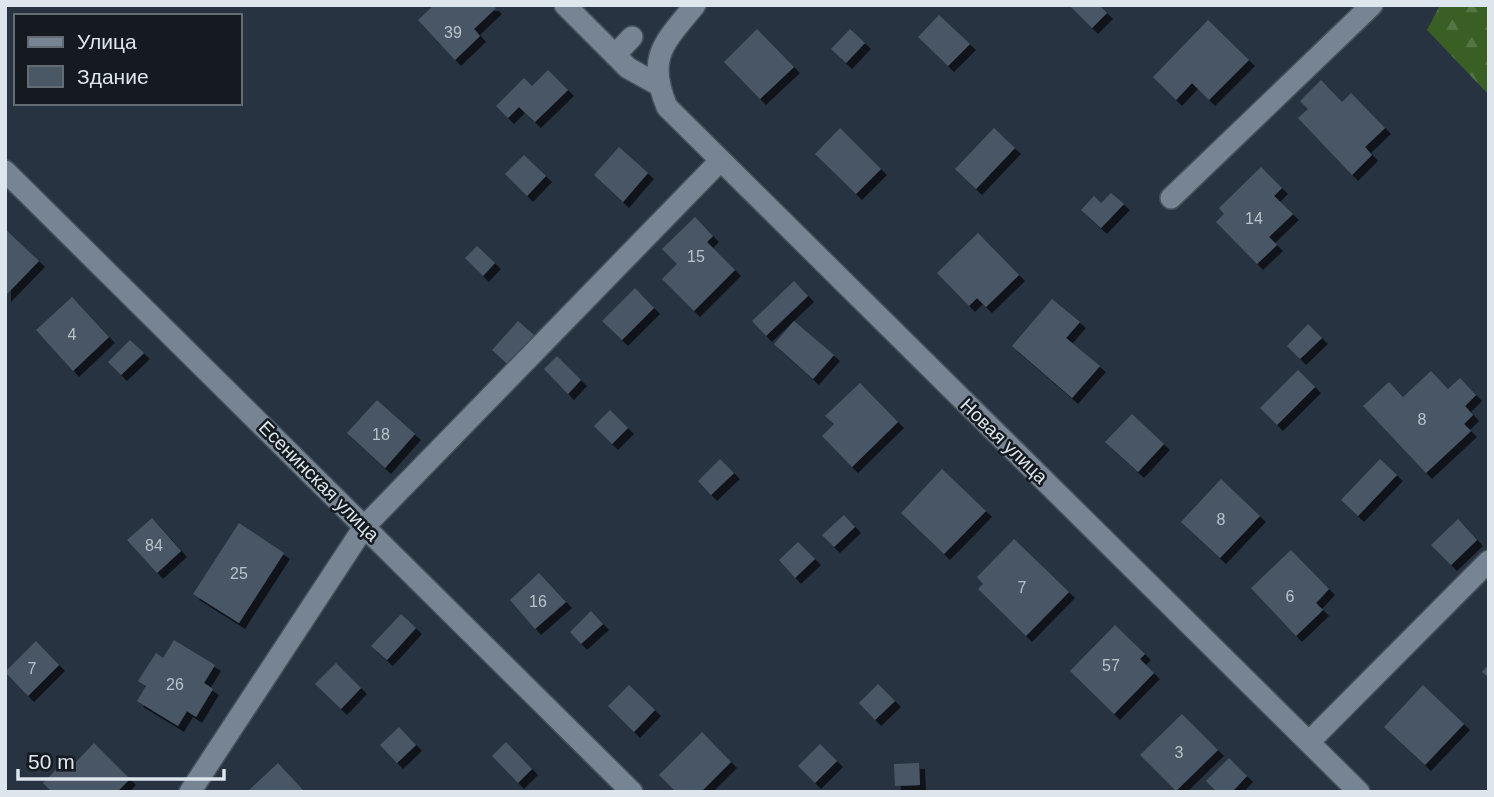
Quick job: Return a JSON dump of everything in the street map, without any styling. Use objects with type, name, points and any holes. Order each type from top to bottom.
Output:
[{"type":"street","points":[[565,5],[628,68],[657,84],[657,64],[667,40],[695,5]]},
{"type":"street","points":[[1171,198],[1372,5]]},
{"type":"street","points":[[615,55],[632,37]]},
{"type":"street","name":"Новая улица","points":[[657,84],[667,107],[719,162],[1359,792]]},
{"type":"street","points":[[190,792],[364,527],[719,162]]},
{"type":"street","name":"Есенинская улица","points":[[5,171],[632,792]]},
{"type":"street","points":[[1310,741],[1489,561]]},
{"type":"green space","points":[[1440,5],[1489,5],[1489,95],[1427,30]]},
{"type":"building","points":[[434,5],[493,5],[496,8],[474,29],[480,36],[455,60],[418,20]]},
{"type":"building","points":[[1069,5],[1099,5],[1107,13],[1092,28]]},
{"type":"building","points":[[939,15],[970,44],[948,66],[918,37]]},
{"type":"building","points":[[1208,20],[1249,60],[1209,100],[1192,83],[1176,100],[1153,77]]},
{"type":"building","points":[[757,29],[794,67],[760,99],[724,62]]},
{"type":"building","points":[[850,29],[865,43],[846,63],[831,49]]},
{"type":"building","points":[[548,70],[568,90],[535,122],[519,107],[508,118],[496,106],[524,78],[532,86]]},
{"type":"building","points":[[1321,80],[1342,102],[1351,93],[1385,128],[1365,147],[1372,155],[1352,175],[1298,118],[1308,109],[1300,101]]},
{"type":"building","points":[[840,128],[881,169],[856,194],[815,154]]},
{"type":"building","points":[[994,128],[1015,148],[976,189],[955,169]]},
{"type":"building","points":[[619,147],[648,173],[623,202],[594,175]]},
{"type":"building","points":[[524,155],[546,176],[527,196],[505,174]]},
{"type":"building","points":[[1261,167],[1282,188],[1274,196],[1293,214],[1269,237],[1277,245],[1257,264],[1216,222],[1224,214],[1219,208]]},
{"type":"building","points":[[1111,193],[1124,204],[1101,228],[1081,210],[1094,196],[1101,203]]},
{"type":"building","points":[[695,217],[713,236],[707,242],[735,270],[694,311],[662,279],[677,264],[662,249]]},
{"type":"building","points":[[5,229],[39,261],[5,296]]},
{"type":"building","points":[[978,233],[1019,275],[986,307],[977,298],[969,306],[937,273]]},
{"type":"building","points":[[477,246],[495,263],[483,276],[465,258]]},
{"type":"building","points":[[794,281],[808,296],[766,336],[752,321]]},
{"type":"building","points":[[635,288],[654,308],[622,340],[602,321]]},
{"type":"building","points":[[72,297],[109,337],[73,371],[36,330]]},
{"type":"building","points":[[1052,299],[1080,322],[1066,338],[1100,366],[1072,398],[1012,346]]},
{"type":"building","points":[[518,321],[534,335],[507,364],[492,350]]},
{"type":"building","points":[[794,321],[834,355],[813,379],[774,344]]},
{"type":"building","points":[[1308,324],[1322,338],[1300,359],[1287,346]]},
{"type":"building","points":[[130,340],[144,353],[121,375],[108,362]]},
{"type":"building","points":[[557,356],[581,380],[568,394],[544,369]]},
{"type":"building","points":[[1298,370],[1315,387],[1277,425],[1260,408]]},
{"type":"building","points":[[1431,371],[1448,389],[1460,378],[1476,395],[1465,406],[1473,415],[1464,424],[1471,431],[1426,473],[1363,406],[1389,382],[1403,397]]},
{"type":"building","points":[[860,383],[898,422],[852,467],[822,436],[834,424],[825,416]]},
{"type":"building","points":[[377,400],[415,434],[385,468],[347,433]]},
{"type":"building","points":[[610,410],[628,428],[612,444],[594,426]]},
{"type":"building","points":[[1132,414],[1164,444],[1138,472],[1105,442]]},
{"type":"building","points":[[720,459],[734,473],[711,495],[698,481]]},
{"type":"building","points":[[1380,459],[1397,475],[1358,516],[1341,500]]},
{"type":"building","points":[[942,469],[986,511],[944,554],[901,513]]},
{"type":"building","points":[[1221,479],[1260,516],[1220,558],[1181,522]]},
{"type":"building","points":[[844,515],[855,527],[834,547],[822,535]]},
{"type":"building","points":[[152,518],[181,551],[157,573],[127,540]]},
{"type":"building","points":[[1458,519],[1477,540],[1451,565],[1431,545]]},
{"type":"building","points":[[239,523],[284,553],[239,623],[193,594]]},
{"type":"building","points":[[1014,539],[1069,592],[1026,636],[978,589],[983,584],[977,577]]},
{"type":"building","points":[[798,542],[815,559],[795,578],[779,560]]},
{"type":"building","points":[[1291,550],[1329,589],[1316,603],[1323,610],[1296,636],[1251,588]]},
{"type":"building","points":[[539,573],[566,602],[535,629],[510,600]]},
{"type":"building","points":[[591,611],[603,624],[581,644],[570,632]]},
{"type":"building","points":[[401,614],[416,628],[387,660],[371,646]]},
{"type":"building","points":[[1115,625],[1145,654],[1140,659],[1154,673],[1114,714],[1070,671]]},
{"type":"building","points":[[174,640],[215,665],[204,683],[213,689],[196,717],[187,711],[178,726],[137,701],[146,686],[138,681],[156,653],[163,658]]},
{"type":"building","points":[[36,641],[59,665],[28,696],[5,672]]},
{"type":"building","points":[[336,663],[361,688],[341,709],[315,684]]},
{"type":"building","points":[[1489,664],[1489,678],[1482,672]]},
{"type":"building","points":[[878,684],[895,701],[875,720],[859,703]]},
{"type":"building","points":[[629,685],[655,710],[634,732],[608,706]]},
{"type":"building","points":[[1423,685],[1464,724],[1425,765],[1384,727]]},
{"type":"building","points":[[1182,714],[1218,750],[1176,791],[1140,755]]},
{"type":"building","points":[[399,727],[416,745],[397,763],[380,745]]},
{"type":"building","points":[[702,732],[731,762],[701,792],[676,792],[659,775]]},
{"type":"building","points":[[506,742],[532,769],[518,783],[492,756]]},
{"type":"building","points":[[94,743],[130,779],[117,792],[52,792],[43,783],[67,758],[74,764]]},
{"type":"building","points":[[820,744],[837,761],[815,783],[798,766]]},
{"type":"building","points":[[1229,758],[1247,776],[1232,792],[1217,792],[1206,781]]},
{"type":"building","points":[[278,763],[305,792],[247,792]]},
{"type":"building","points":[[919,763],[920,785],[895,786],[894,764]]}]
